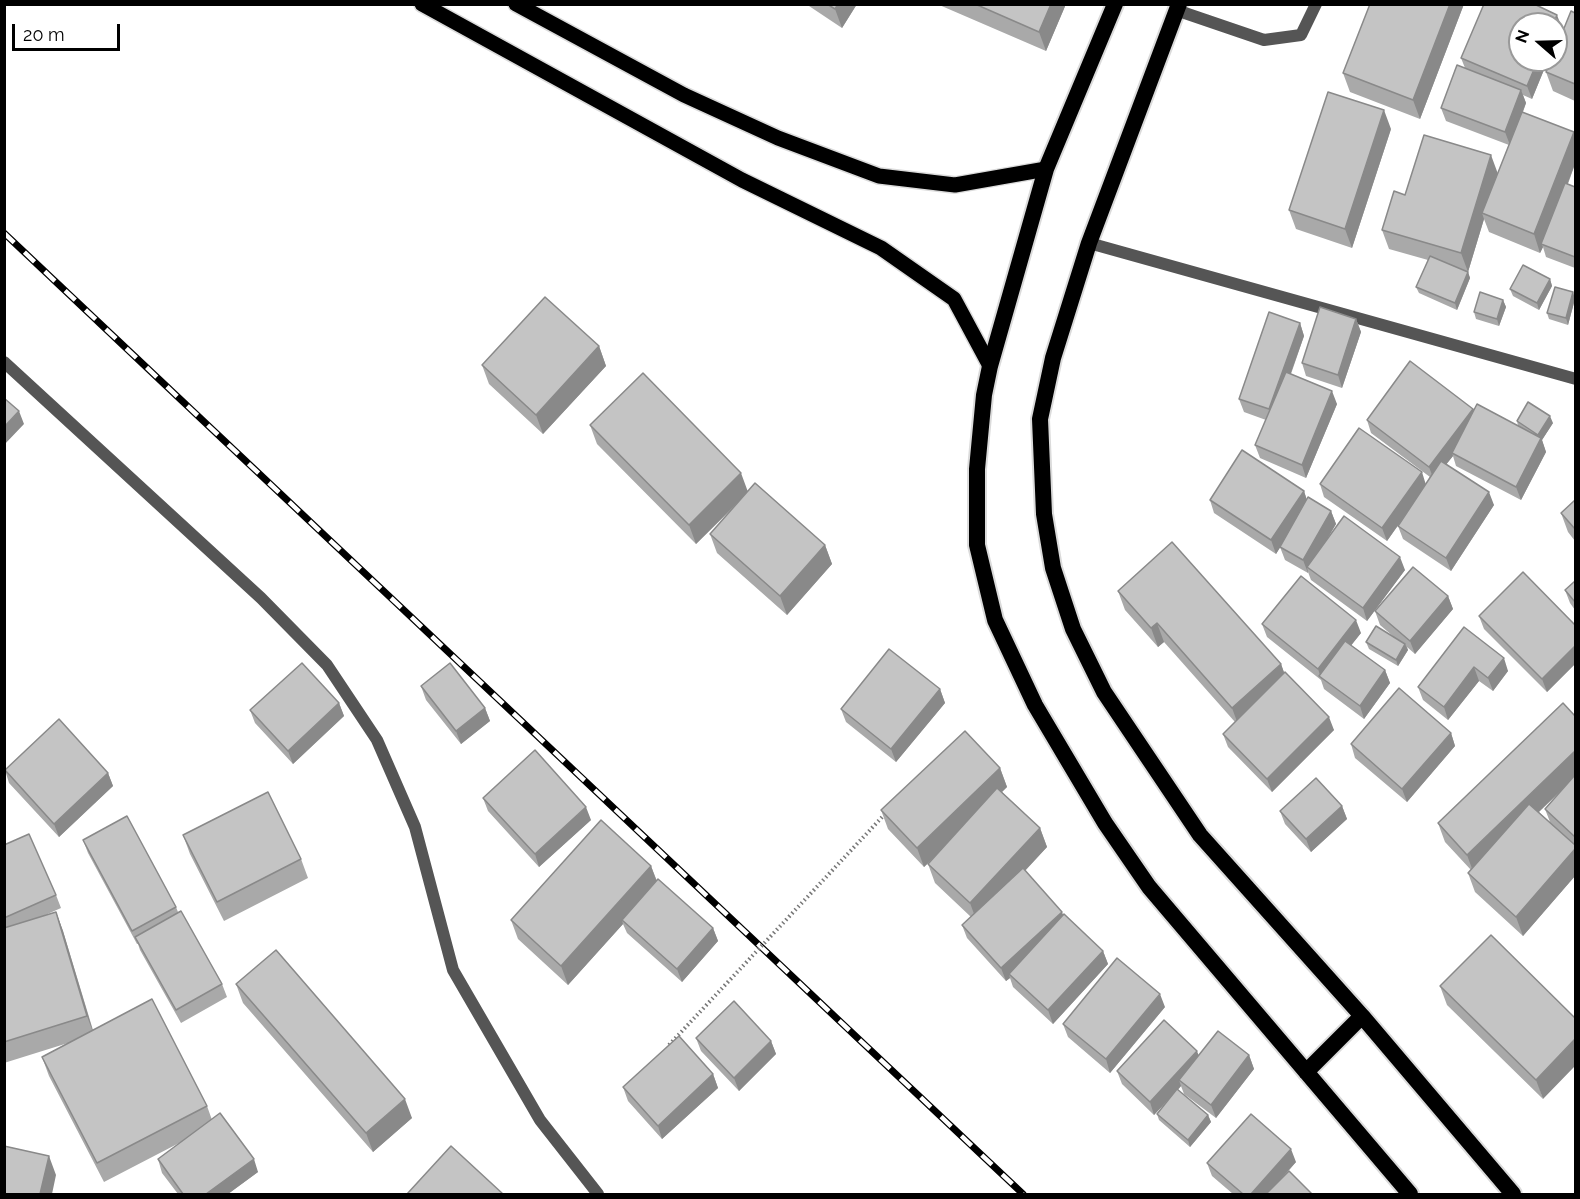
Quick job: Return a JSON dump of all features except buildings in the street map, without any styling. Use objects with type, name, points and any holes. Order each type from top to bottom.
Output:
[{"type":"highway","points":[[1115,4],[1046,169],[990,366],[984,395],[977,469],[977,544],[994,620],[1035,705],[1111,832],[1149,887],[1410,1194]]},
{"type":"highway","points":[[1177,7],[1089,243],[1053,358],[1040,419],[1044,514],[1053,568],[1073,629],[1104,692],[1200,834],[1362,1017],[1513,1194]]},
{"type":"highway","points":[[1306,1072],[1362,1017]]},
{"type":"main road","points":[[422,4],[742,180],[881,248],[954,299],[990,366]]},
{"type":"main road","points":[[516,4],[684,95],[778,138],[879,176],[955,185],[1046,169]]},
{"type":"street","points":[[1177,7],[1264,40],[1301,36],[1316,4]]},
{"type":"street","points":[[1089,243],[1575,379]]},
{"type":"street","points":[[4,362],[261,598],[327,665],[377,740],[416,827],[453,970],[540,1120],[598,1194]]},
{"type":"path","points":[[667,1048],[886,813]]},
{"type":"railway","points":[[4,233],[1023,1194]]}]
